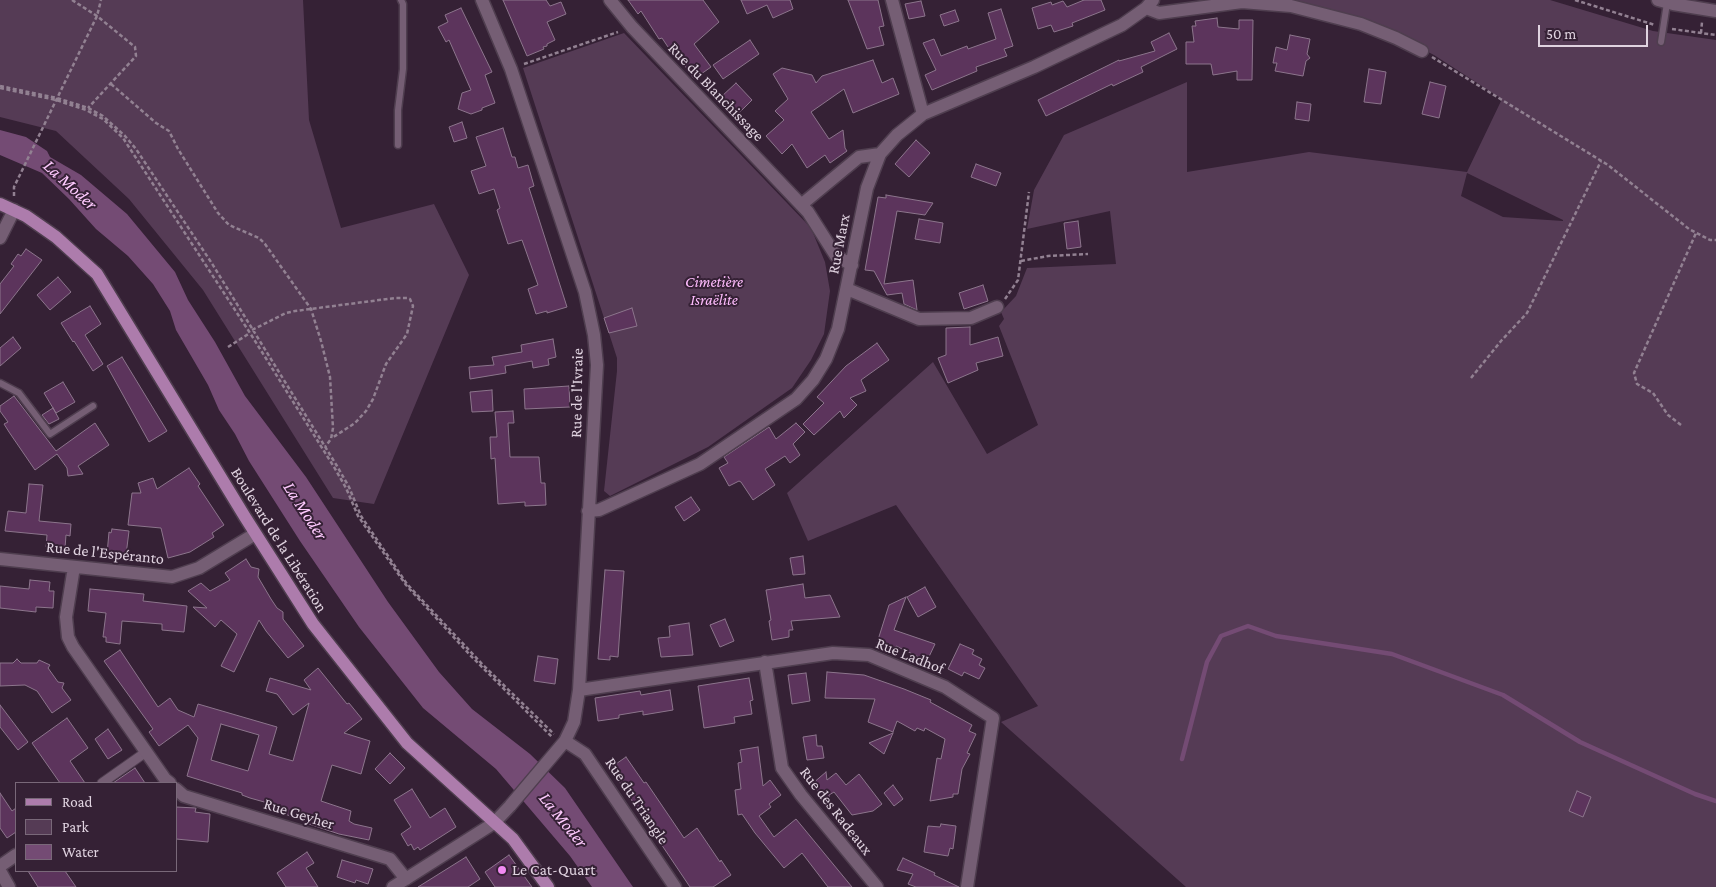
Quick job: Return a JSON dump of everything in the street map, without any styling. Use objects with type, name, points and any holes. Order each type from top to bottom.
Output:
[{"type":"main road","name":"Boulevard de la Libération","points":[[0,204],[14,210],[56,237],[97,274],[312,624],[407,743],[513,839],[548,887]]},
{"type":"street","name":"Rue de l'Ivraie","points":[[393,887],[494,822],[514,801],[554,754],[559,739],[574,722],[578,690],[597,365],[594,335],[585,292],[511,69],[482,0]]},
{"type":"street","name":"Rue du Blanchissage","points":[[610,0],[632,27],[802,205],[836,256],[852,264]]},
{"type":"street","points":[[892,0],[923,114]]},
{"type":"street","points":[[1663,1],[1716,11]]},
{"type":"street","name":"Rue Marx","points":[[588,511],[599,510],[700,464],[796,399],[813,380],[826,359],[838,329],[867,188],[880,154],[897,135],[923,114],[1034,67],[1122,25],[1149,4],[1159,13],[1242,2],[1291,6],[1361,24],[1422,51]]},
{"type":"street","points":[[802,205],[859,157],[880,154]]},
{"type":"street","points":[[0,238],[14,210]]},
{"type":"street","points":[[847,289],[918,319],[971,318],[997,307]]},
{"type":"street","name":"Rue de l'Espéranto","points":[[0,559],[172,577],[199,568],[256,534]]},
{"type":"street","points":[[74,566],[66,617],[68,636],[73,647],[146,752],[169,782]]},
{"type":"street","name":"Rue Ladhof","points":[[578,690],[833,653],[869,655],[946,687],[993,718],[967,887]]},
{"type":"street","name":"Rue des Radeaux","points":[[765,662],[782,768],[801,795],[876,887]]},
{"type":"street","name":"Rue du Triangle","points":[[559,739],[585,754],[675,887]]},
{"type":"street","points":[[103,782],[146,752]]},
{"type":"street","name":"Rue Geyher","points":[[178,791],[184,796],[390,859],[406,879]]},
{"type":"street","points":[[0,866],[15,856]]},
{"type":"street","points":[[0,872],[9,887]]},
{"type":"lane","points":[[398,145],[398,110],[403,69],[403,4],[401,0]]},
{"type":"lane","points":[[1661,42],[1663,1]]},
{"type":"lane","points":[[0,384],[19,393],[50,434],[93,406]]},
{"type":"path","points":[[72,0],[97,16],[135,47],[136,56],[87,109]]},
{"type":"path","points":[[14,187],[97,16],[101,0]]},
{"type":"path","points":[[1575,0],[1663,27],[1716,35]]},
{"type":"path","points":[[511,69],[632,27]]},
{"type":"path","points":[[1422,51],[1601,160],[1688,229],[1710,240],[1716,240]]},
{"type":"path","points":[[111,84],[156,123],[169,131],[178,149],[218,213],[229,225],[259,238],[311,308],[327,361],[334,420],[331,439],[323,450]]},
{"type":"path","points":[[0,87],[57,99],[103,116],[136,149],[210,262],[346,488],[358,516],[406,585],[464,649],[559,739]]},
{"type":"path","points":[[1471,378],[1527,312],[1601,160]]},
{"type":"path","points":[[997,307],[1008,296],[1018,280],[1029,192]]},
{"type":"path","points":[[1681,425],[1668,415],[1653,393],[1638,384],[1634,372],[1696,233]]},
{"type":"path","points":[[1021,261],[1048,256],[1088,254]]},
{"type":"path","points":[[228,347],[250,331],[286,313],[311,308],[408,298],[413,303],[412,317],[407,334],[386,364],[378,388],[369,405],[355,423],[331,439]]},
{"type":"path","points":[[250,331],[326,447],[349,487],[361,516],[407,584],[483,665],[559,739]]},
{"type":"green space","points":[[0,0],[303,0],[309,120],[341,228],[434,204],[469,275],[374,504],[333,498],[203,290],[129,199],[56,131],[0,117]]},
{"type":"green space","points":[[1281,0],[1550,0],[1653,31],[1716,40],[1716,887],[1186,887],[1001,722],[1038,706],[896,505],[808,541],[787,493],[933,362],[987,454],[1038,425],[999,326],[1004,319],[1001,312],[1016,296],[1027,268],[1116,264],[1110,211],[1027,229],[1034,190],[1064,135],[1187,82],[1187,172],[1309,152],[1467,172],[1502,99],[1434,55],[1397,36]],"holes":[[[1467,173],[1563,220],[1503,217],[1461,196]]]},
{"type":"green space","name":"Cimetière Israëlite","points":[[624,33],[811,228],[825,262],[830,291],[824,334],[811,360],[792,388],[708,447],[610,496],[604,491],[617,358],[523,68]]},
{"type":"water","name":"La Moder","points":[[0,130],[26,137],[47,151],[50,157],[81,175],[127,214],[175,272],[188,300],[215,342],[245,396],[306,477],[388,602],[439,672],[472,709],[530,754],[565,788],[633,887],[592,887],[570,856],[496,769],[423,708],[359,627],[300,541],[249,461],[176,330],[170,311],[153,284],[128,256],[96,229],[42,173],[0,155]]},
{"type":"building","points":[[503,0],[546,0],[550,6],[561,2],[566,14],[547,22],[555,40],[543,47],[544,49],[527,56]]},
{"type":"building","points":[[628,0],[703,0],[719,22],[694,44],[711,67],[694,79],[677,54],[674,56],[662,38],[659,39],[641,11],[638,14]]},
{"type":"building","points":[[741,0],[790,0],[793,9],[773,18],[767,5],[747,14]]},
{"type":"building","points":[[848,0],[878,0],[884,26],[879,27],[884,45],[867,49]]},
{"type":"building","points":[[1084,0],[1101,0],[1105,10],[1072,23],[1073,26],[1054,32],[1051,25],[1038,29],[1032,8],[1051,2],[1052,5],[1063,1],[1067,7]]},
{"type":"building","points":[[921,1],[925,16],[909,19],[905,4]]},
{"type":"building","points":[[461,8],[492,72],[485,75],[495,103],[471,114],[458,109],[462,93],[471,90],[449,40],[446,42],[438,27],[448,22],[445,15]]},
{"type":"building","points":[[1001,9],[1013,46],[1004,49],[1007,56],[976,67],[977,71],[932,90],[925,75],[936,70],[923,43],[934,39],[941,56],[967,46],[968,49],[996,39],[988,13]]},
{"type":"building","points":[[955,10],[959,21],[944,26],[940,15]]},
{"type":"building","points":[[1217,18],[1218,27],[1239,29],[1239,20],[1253,20],[1252,80],[1237,80],[1237,71],[1213,75],[1211,64],[1186,64],[1186,42],[1194,42],[1192,26],[1196,26],[1195,21]]},
{"type":"building","points":[[1169,33],[1177,49],[1141,67],[1143,72],[1113,86],[1112,84],[1046,116],[1038,100],[1119,60],[1155,51],[1151,42]]},
{"type":"building","points":[[1290,35],[1310,39],[1307,54],[1310,58],[1306,61],[1303,76],[1275,71],[1277,63],[1273,63],[1276,47],[1287,50]]},
{"type":"building","points":[[750,40],[759,54],[723,79],[713,65]]},
{"type":"building","points":[[873,60],[882,83],[893,78],[899,94],[853,113],[844,89],[811,112],[829,139],[843,130],[847,151],[830,163],[825,155],[807,168],[792,144],[782,154],[766,136],[784,120],[775,111],[788,99],[773,74],[782,68],[812,75],[816,83],[822,76]]},
{"type":"building","points":[[1369,69],[1386,72],[1381,104],[1364,102]]},
{"type":"building","points":[[1430,82],[1446,86],[1439,118],[1422,114]]},
{"type":"building","points":[[736,83],[752,100],[738,114],[721,97]]},
{"type":"building","points":[[1297,102],[1311,104],[1309,121],[1295,119]]},
{"type":"building","points":[[462,122],[467,138],[454,142],[449,127]]},
{"type":"building","points":[[503,128],[512,157],[515,157],[518,168],[528,165],[534,186],[529,188],[567,307],[547,313],[547,311],[536,314],[528,289],[538,285],[522,240],[508,244],[497,210],[500,208],[494,189],[479,194],[471,171],[486,166],[476,137]]},
{"type":"building","points":[[916,140],[930,153],[909,177],[895,164]]},
{"type":"building","points":[[976,164],[1001,173],[996,186],[971,177]]},
{"type":"building","points":[[886,195],[933,203],[925,215],[897,211],[884,284],[913,280],[917,310],[904,304],[902,293],[887,295],[874,271],[865,270],[878,197],[886,198]]},
{"type":"building","points":[[919,219],[943,223],[940,243],[915,239]]},
{"type":"building","points":[[1078,221],[1081,247],[1067,249],[1064,223]]},
{"type":"building","points":[[26,249],[42,260],[0,314],[0,284],[14,266],[11,264],[18,254],[21,256]]},
{"type":"building","points":[[58,277],[71,292],[50,310],[37,295]]},
{"type":"building","points":[[983,285],[988,301],[964,309],[959,293]]},
{"type":"building","points":[[90,306],[101,324],[85,335],[103,364],[93,371],[61,323]]},
{"type":"building","points":[[632,308],[637,326],[609,333],[604,318]]},
{"type":"building","points":[[970,327],[970,345],[998,337],[1003,356],[976,363],[978,370],[948,383],[938,358],[946,355],[946,328]]},
{"type":"building","points":[[13,337],[21,348],[0,366],[0,348]]},
{"type":"building","points":[[553,339],[556,357],[548,359],[549,365],[533,368],[532,361],[505,366],[506,373],[470,379],[469,367],[494,365],[492,357],[522,352],[521,345]]},
{"type":"building","points":[[877,343],[889,360],[861,380],[866,391],[850,398],[857,405],[844,418],[840,411],[814,435],[803,424],[824,403],[817,397],[846,366]]},
{"type":"building","points":[[122,357],[167,431],[149,442],[107,366]]},
{"type":"building","points":[[63,382],[75,402],[56,413],[44,393]]},
{"type":"building","points":[[569,386],[570,407],[525,409],[524,389]]},
{"type":"building","points":[[492,390],[493,411],[472,412],[470,392]]},
{"type":"building","points":[[14,396],[56,451],[95,423],[109,445],[78,466],[83,474],[68,476],[67,468],[57,454],[35,470],[4,424],[8,422],[0,411],[0,406]]},
{"type":"building","points":[[53,408],[59,419],[49,424],[42,415]]},
{"type":"building","points":[[513,411],[514,423],[508,423],[510,457],[539,457],[541,483],[545,483],[546,505],[525,506],[525,502],[498,504],[495,458],[491,459],[490,437],[497,437],[495,412]]},
{"type":"building","points":[[796,423],[805,432],[793,444],[800,455],[790,463],[785,456],[765,469],[775,485],[753,500],[741,482],[739,481],[729,486],[719,468],[728,463],[724,457],[769,427],[776,439]]},
{"type":"building","points":[[189,468],[200,484],[198,486],[224,525],[212,533],[214,537],[190,552],[168,558],[161,528],[128,525],[132,493],[141,493],[138,483],[153,478],[157,489]]},
{"type":"building","points":[[29,484],[43,485],[39,521],[71,524],[70,536],[66,535],[65,548],[46,547],[47,535],[5,531],[8,511],[26,513]]},
{"type":"building","points":[[691,497],[700,510],[684,521],[675,507]]},
{"type":"building","points":[[112,529],[129,531],[126,555],[107,554],[109,532],[111,533]]},
{"type":"building","points":[[803,556],[805,574],[793,575],[790,558]]},
{"type":"building","points":[[246,559],[251,567],[259,569],[258,577],[277,608],[283,612],[283,619],[304,646],[288,658],[259,620],[234,672],[221,666],[237,634],[221,620],[215,627],[193,607],[207,608],[188,591],[201,583],[210,591],[230,580],[225,573]]},
{"type":"building","points":[[605,570],[624,571],[618,657],[610,656],[610,660],[598,659]]},
{"type":"building","points":[[30,580],[50,582],[49,591],[54,591],[53,608],[36,607],[36,612],[0,608],[0,586],[29,589]]},
{"type":"building","points":[[803,584],[805,598],[830,595],[840,617],[791,621],[793,630],[789,630],[789,637],[772,640],[766,590]]},
{"type":"building","points":[[925,587],[936,607],[918,617],[907,597]]},
{"type":"building","points":[[90,589],[144,594],[143,601],[187,606],[184,632],[162,630],[162,624],[122,621],[120,644],[106,642],[106,637],[103,637],[106,613],[88,611]]},
{"type":"building","points":[[906,597],[894,630],[935,644],[927,661],[896,646],[895,649],[877,643],[889,605]]},
{"type":"building","points":[[725,619],[734,641],[720,647],[710,625]]},
{"type":"building","points":[[689,623],[693,655],[661,657],[658,638],[670,637],[669,626]]},
{"type":"building","points":[[960,644],[974,650],[972,654],[982,659],[979,665],[985,668],[979,679],[964,672],[962,676],[948,669]]},
{"type":"building","points":[[120,650],[158,707],[170,698],[178,710],[194,717],[198,704],[277,727],[269,754],[293,761],[309,703],[293,715],[277,694],[266,691],[270,678],[311,690],[304,680],[318,668],[347,704],[349,703],[362,719],[344,733],[370,741],[361,774],[332,765],[321,801],[351,811],[349,821],[372,828],[369,840],[339,834],[303,822],[280,812],[282,807],[187,776],[198,738],[188,725],[159,746],[149,732],[153,729],[104,661]],"holes":[[[221,724],[259,735],[248,771],[211,760]]]},
{"type":"building","points":[[538,656],[558,659],[555,684],[534,681]]},
{"type":"building","points":[[17,659],[21,663],[37,663],[39,660],[50,665],[48,668],[58,682],[64,683],[62,688],[71,700],[52,713],[37,691],[25,685],[0,686],[0,663],[13,663]]},
{"type":"building","points":[[827,672],[864,675],[904,689],[931,700],[930,702],[972,725],[969,731],[976,734],[967,753],[970,754],[962,769],[958,794],[953,794],[953,797],[930,801],[937,758],[941,759],[945,739],[925,728],[924,731],[917,728],[915,731],[897,721],[893,732],[868,722],[875,699],[825,698]]},
{"type":"building","points":[[806,673],[810,701],[792,704],[788,675]]},
{"type":"building","points":[[749,678],[753,700],[750,701],[752,714],[734,717],[735,723],[704,728],[698,686]]},
{"type":"building","points":[[670,690],[673,710],[643,715],[643,711],[619,715],[619,718],[598,721],[595,698],[640,691],[641,695]]},
{"type":"building","points":[[0,705],[28,742],[18,750],[0,727]]},
{"type":"building","points":[[67,718],[88,748],[70,761],[84,782],[59,782],[32,743]]},
{"type":"building","points":[[108,729],[122,750],[108,759],[95,739]]},
{"type":"building","points":[[893,733],[884,754],[869,743]]},
{"type":"building","points":[[816,735],[817,746],[822,746],[824,758],[807,760],[803,737]]},
{"type":"building","points":[[758,747],[763,786],[770,780],[781,795],[769,804],[771,807],[759,816],[774,837],[796,819],[852,887],[828,887],[802,853],[784,868],[742,814],[738,815],[735,790],[741,789],[738,763],[742,762],[740,750]]},
{"type":"building","points":[[390,753],[405,768],[390,784],[375,769]]},
{"type":"building","points":[[626,757],[644,783],[646,782],[684,838],[697,828],[731,875],[713,887],[690,887],[610,768]]},
{"type":"building","points":[[135,768],[144,782],[114,782]]},
{"type":"building","points":[[826,772],[827,780],[836,773],[846,785],[859,774],[882,804],[873,811],[852,815],[834,792],[829,795],[831,807],[812,784]]},
{"type":"building","points":[[893,785],[903,799],[894,806],[884,793]]},
{"type":"building","points":[[412,789],[430,818],[445,808],[456,827],[420,850],[418,847],[414,850],[411,844],[408,846],[401,834],[411,827],[394,800]]},
{"type":"building","points":[[1577,791],[1591,797],[1583,817],[1569,811]]},
{"type":"building","points":[[0,793],[12,811],[15,809],[15,833],[7,838],[0,828]]},
{"type":"building","points":[[178,807],[196,808],[195,812],[210,814],[208,842],[178,839]]},
{"type":"building","points":[[941,824],[956,826],[953,849],[950,848],[948,856],[924,852],[928,826],[940,827]]},
{"type":"building","points":[[307,852],[314,863],[306,868],[318,887],[286,887],[277,873]]},
{"type":"building","points":[[509,855],[532,887],[495,887],[485,872]]},
{"type":"building","points":[[466,857],[480,879],[468,887],[418,887]]},
{"type":"building","points":[[903,858],[959,887],[916,887],[908,884],[913,874],[897,870]]},
{"type":"building","points":[[342,860],[373,869],[368,884],[356,880],[355,883],[337,877]]},
{"type":"building","points":[[29,872],[66,872],[76,887],[38,887]]},
{"type":"waterway","points":[[1182,759],[1207,662],[1221,636],[1248,626],[1276,636],[1392,654],[1503,695],[1580,742],[1695,794],[1716,801]]},
{"type":"place","name":"Le Cat-Quart","points":[[502,870]]}]
